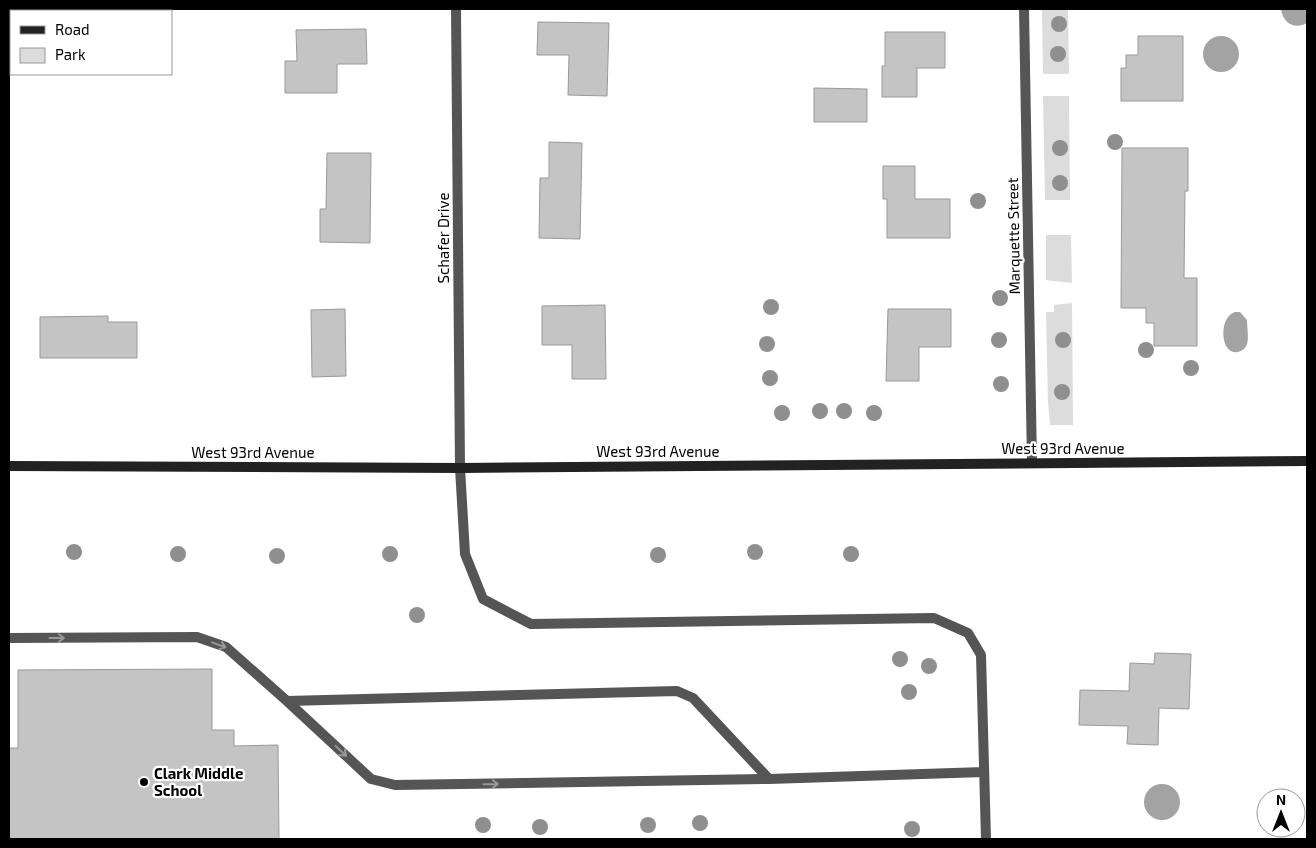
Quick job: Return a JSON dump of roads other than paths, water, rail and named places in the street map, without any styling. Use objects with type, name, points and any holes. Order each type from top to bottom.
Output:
[{"type":"street","name":"Schafer Drive","points":[[456,9],[460,468],[465,554],[483,600],[531,624],[934,618],[968,633],[981,655],[986,839]]},
{"type":"street","name":"Marquette Street","points":[[1024,9],[1032,463]]},
{"type":"street","name":"West 93rd Avenue","points":[[9,466],[460,468],[1307,461]]},
{"type":"street","points":[[9,638],[197,637],[226,647],[371,779],[395,785],[769,779],[984,772]]},
{"type":"street","points":[[287,701],[678,691],[693,698],[769,779]]},
{"type":"place","name":"Clark Middle School","points":[[144,782]]}]
